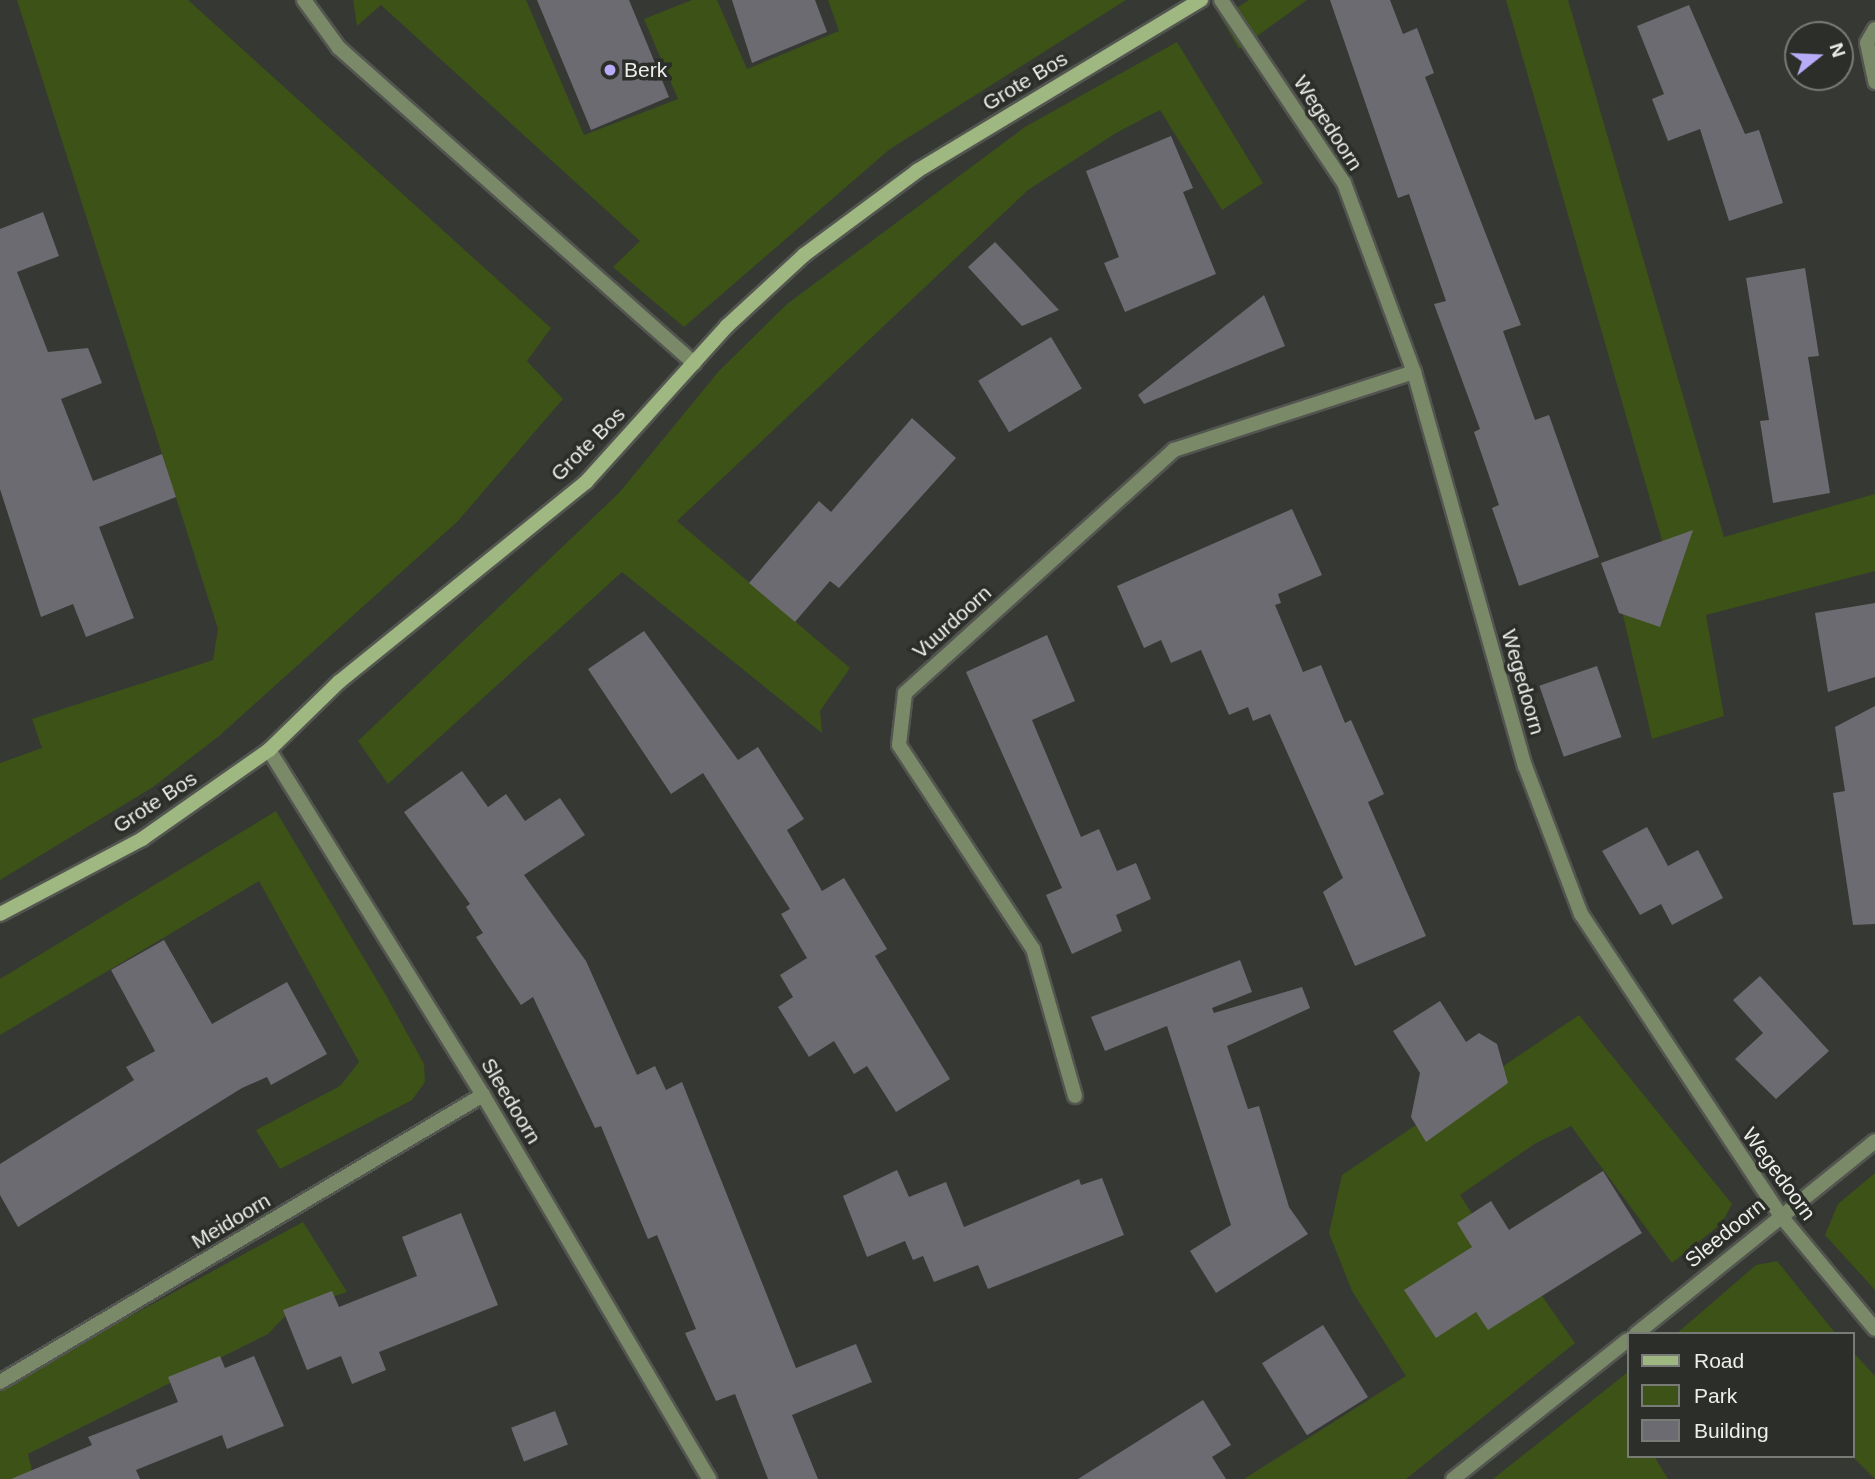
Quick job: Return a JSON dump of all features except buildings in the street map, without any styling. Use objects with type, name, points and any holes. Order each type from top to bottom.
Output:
[{"type":"street","points":[[304,0],[339,48],[694,363]]},
{"type":"street","name":"Grote Bos","points":[[0,914],[142,839],[269,750],[339,681],[586,482],[694,363],[804,254],[917,171],[1201,0]]},
{"type":"street","name":"Wegedoorn","points":[[1221,0],[1344,183],[1413,372],[1525,766],[1581,914],[1780,1215],[1875,1329]]},
{"type":"street","points":[[1875,29],[1867,43],[1875,82]]},
{"type":"street","name":"Vuurdoorn","points":[[1075,1096],[1033,948],[899,745],[905,693],[1174,450],[1413,372]]},
{"type":"street","name":"Sleedoorn","points":[[269,750],[484,1095],[709,1479]]},
{"type":"street","name":"Meidoorn","points":[[0,1382],[484,1095]]},
{"type":"street","name":"Sleedoorn","points":[[1638,1332],[1875,1141]]},
{"type":"street","points":[[1453,1479],[1626,1342]]},
{"type":"green space","points":[[17,0],[188,0],[551,328],[527,361],[563,399],[457,522],[219,736],[153,787],[0,880],[0,763],[42,748],[32,719],[213,660],[218,629]]},
{"type":"green space","points":[[353,0],[526,0],[584,135],[678,99],[644,19],[692,0],[717,0],[747,69],[839,31],[828,0],[1126,0],[890,149],[684,327],[613,267],[640,241],[381,5],[357,26]]},
{"type":"green space","points":[[1249,0],[1307,0],[1239,49],[1221,18]]},
{"type":"green space","points":[[1506,0],[1568,0],[1724,537],[1875,494],[1875,571],[1706,615],[1724,716],[1652,739],[1618,594],[1672,575]]},
{"type":"green space","points":[[1177,42],[1263,183],[1222,210],[1160,110],[1116,133],[1028,190],[677,521],[850,668],[820,711],[822,733],[622,572],[388,784],[358,741],[619,493],[719,371],[787,304],[1025,127]]},
{"type":"green space","points":[[276,811],[424,1064],[425,1082],[412,1100],[280,1169],[256,1130],[340,1086],[359,1062],[259,881],[0,1035],[0,979]]},
{"type":"green space","points":[[1579,1015],[1732,1204],[1722,1223],[1672,1263],[1571,1126],[1536,1143],[1460,1195],[1492,1245],[1584,1182],[1617,1230],[1535,1286],[1575,1343],[1406,1479],[1244,1479],[1406,1376],[1352,1291],[1329,1233],[1342,1175]]},
{"type":"green space","points":[[1875,1173],[1875,1290],[1825,1235],[1838,1204]]},
{"type":"green space","points":[[303,1222],[347,1292],[290,1311],[268,1334],[28,1454],[34,1479],[0,1479],[0,1387]]},
{"type":"green space","points":[[1777,1261],[1834,1332],[1678,1332],[1756,1265]]},
{"type":"green space","points":[[1854,1353],[1875,1376],[1875,1479],[1854,1458]]},
{"type":"green space","points":[[1626,1374],[1626,1458],[1655,1458],[1668,1479],[1493,1479]]},
{"type":"place","name":"Berk","points":[[610,70]]}]
